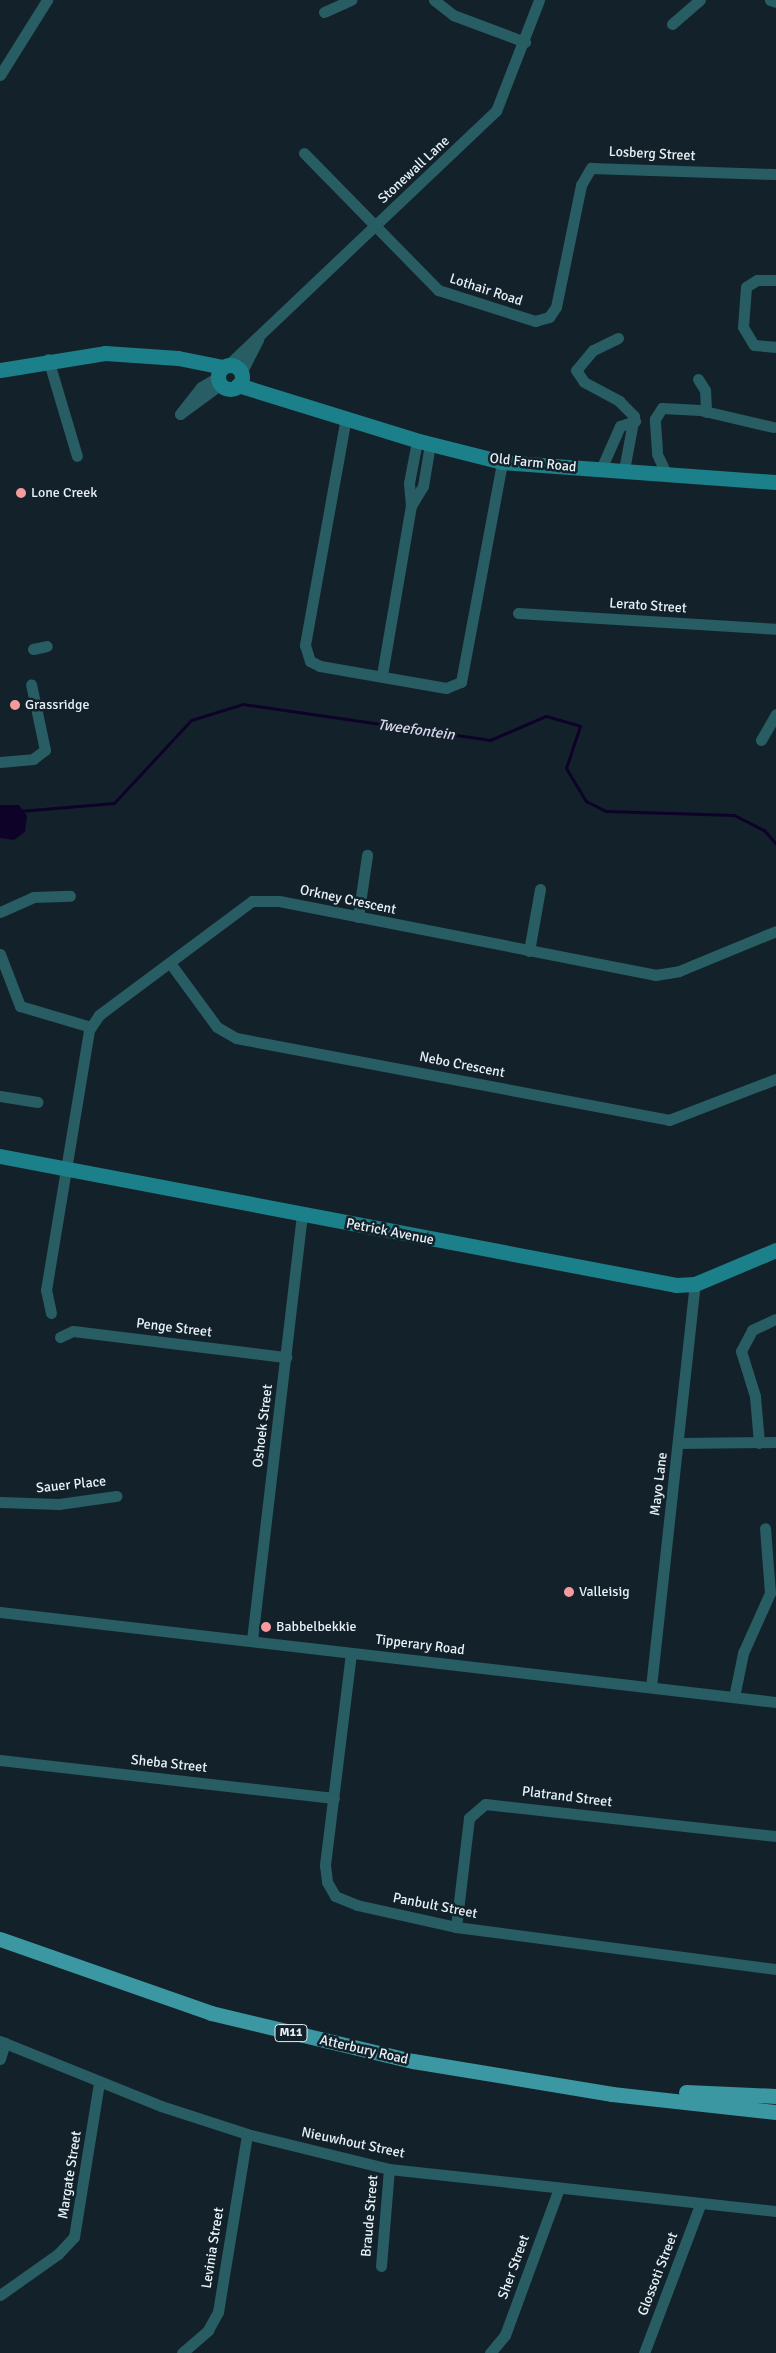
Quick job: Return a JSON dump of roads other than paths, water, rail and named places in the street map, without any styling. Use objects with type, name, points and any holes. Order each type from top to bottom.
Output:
[{"type":"main road","name":"Atterbury Road","points":[[0,1939],[220,2015],[413,2061],[592,2089],[776,2112]]},
{"type":"main road","name":"Atterbury Road","points":[[592,2089],[776,2096]]},
{"type":"street","points":[[0,75],[47,0]]},
{"type":"street","points":[[324,12],[351,0]]},
{"type":"street","points":[[434,0],[453,15],[525,42]]},
{"type":"street","name":"Stonewall Lane","points":[[229,375],[263,331],[496,111],[525,42],[540,0]]},
{"type":"street","points":[[672,24],[700,0]]},
{"type":"street","points":[[770,0],[776,2]]},
{"type":"street","name":"Lothair Road","points":[[304,153],[446,295],[535,321],[552,314]]},
{"type":"street","name":"Losberg Street","points":[[552,314],[582,178],[591,168],[776,174]]},
{"type":"street","points":[[776,280],[753,281],[746,287],[743,327],[754,345],[776,347]]},
{"type":"street","points":[[618,338],[593,350],[576,370],[584,382],[623,404],[635,421],[624,470]]},
{"type":"street","name":"Old Farm Road","points":[[0,370],[48,359],[105,353],[161,358],[229,375],[298,401],[423,443],[502,462],[776,482]]},
{"type":"street","points":[[48,359],[77,456]]},
{"type":"street","points":[[698,379],[705,390],[706,412]]},
{"type":"street","points":[[657,451],[655,419],[659,410],[706,412],[773,428]]},
{"type":"street","points":[[346,417],[306,653],[320,666],[382,675],[446,688],[461,682],[502,462]]},
{"type":"street","points":[[601,469],[620,426],[635,421]]},
{"type":"street","points":[[382,675],[411,506],[409,483],[423,443]]},
{"type":"street","name":"Lerato Street","points":[[518,613],[776,629]]},
{"type":"street","points":[[33,648],[47,646]]},
{"type":"street","points":[[0,762],[34,760],[43,753],[45,745],[31,684]]},
{"type":"street","points":[[761,740],[776,714]]},
{"type":"street","points":[[358,917],[366,855]]},
{"type":"street","points":[[529,951],[540,889]]},
{"type":"street","points":[[0,912],[33,897],[70,896]]},
{"type":"street","name":"Orkney Crescent","points":[[90,1027],[100,1015],[256,899],[663,975],[776,931]]},
{"type":"street","points":[[0,954],[23,1008],[90,1027],[46,1290],[51,1313]]},
{"type":"street","name":"Nebo Crescent","points":[[170,963],[217,1027],[236,1038],[669,1120],[776,1079]]},
{"type":"street","points":[[0,1096],[38,1102]]},
{"type":"street","name":"Petrick Avenue","points":[[0,1156],[302,1216],[647,1281],[695,1284],[776,1250]]},
{"type":"street","name":"Oshoek Street","points":[[252,1640],[302,1216]]},
{"type":"street","name":"Mayo Lane","points":[[651,1687],[695,1284]]},
{"type":"street","points":[[760,1443],[755,1396],[741,1351],[752,1330],[776,1318]]},
{"type":"street","name":"Penge Street","points":[[60,1337],[73,1330],[286,1357]]},
{"type":"street","points":[[679,1443],[776,1442]]},
{"type":"street","name":"Sauer Place","points":[[0,1502],[59,1504],[116,1496]]},
{"type":"street","points":[[734,1697],[744,1653],[770,1593],[765,1528]]},
{"type":"street","name":"Tipperary Road","points":[[0,1612],[776,1702]]},
{"type":"street","name":"Panbult Street","points":[[350,1652],[326,1865],[326,1882],[335,1896],[351,1903],[456,1927],[776,1969]]},
{"type":"street","name":"Sheba Street","points":[[0,1760],[334,1798]]},
{"type":"street","name":"Platrand Street","points":[[456,1927],[469,1818],[485,1804],[776,1836]]},
{"type":"street","points":[[0,2059],[2,2042]]},
{"type":"street","name":"Nieuwhout Street","points":[[2,2042],[99,2083],[247,2134],[389,2169],[700,2205],[776,2211]]},
{"type":"street","name":"Margate Street","points":[[0,2295],[58,2254],[74,2238],[99,2083]]},
{"type":"street","name":"Levinia Street","points":[[182,2353],[208,2330],[218,2312],[247,2134]]},
{"type":"street","name":"Braude Street","points":[[381,2266],[389,2169]]},
{"type":"street","name":"Sher Street","points":[[490,2353],[504,2334],[559,2188]]},
{"type":"street","name":"Glossoti Street","points":[[644,2353],[700,2205]]},
{"type":"waterway","name":"Tweefontein","points":[[20,811],[114,803],[191,720],[243,704],[490,740],[546,716],[580,726],[566,768],[586,801],[606,811],[734,815],[764,830],[776,844]]},
{"type":"place","name":"Lone Creek","points":[[21,493]]},
{"type":"place","name":"Grassridge","points":[[15,705]]},
{"type":"place","name":"Valleisig","points":[[569,1592]]},
{"type":"place","name":"Babbelbekkie","points":[[266,1627]]}]
